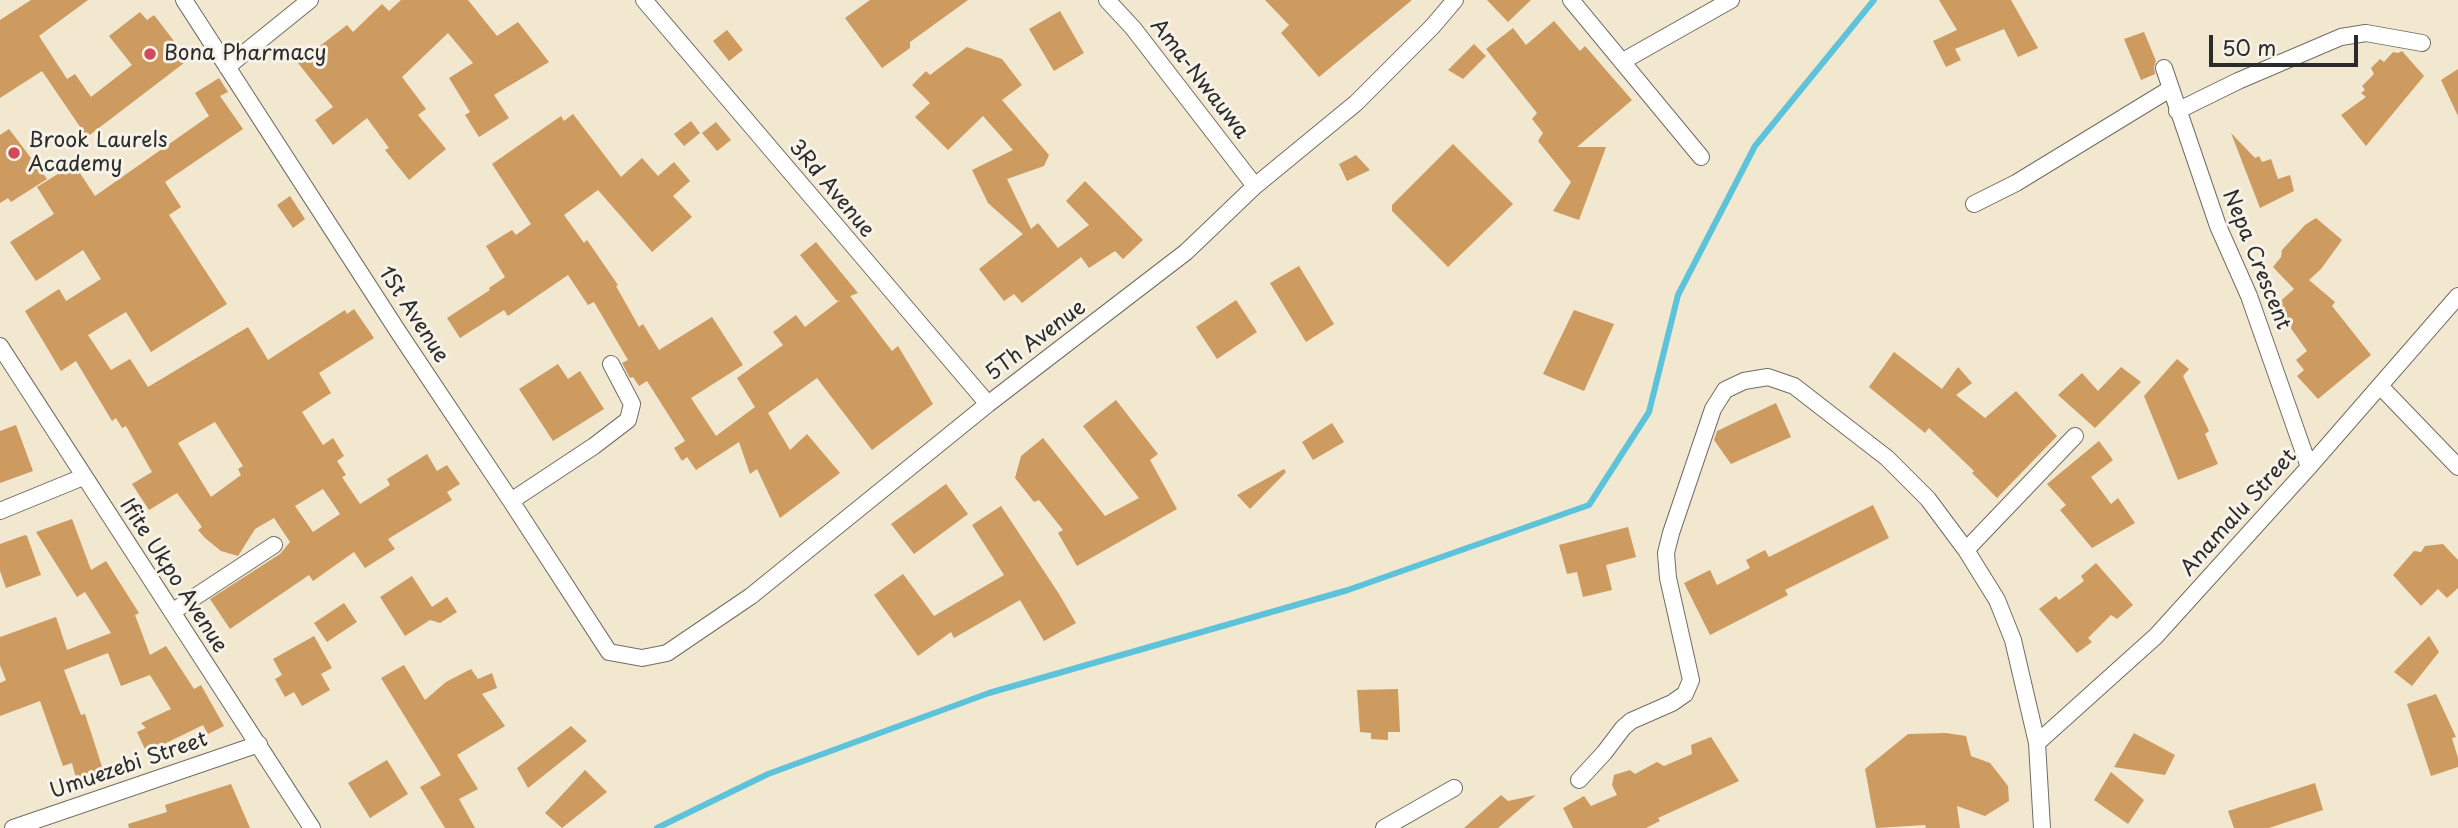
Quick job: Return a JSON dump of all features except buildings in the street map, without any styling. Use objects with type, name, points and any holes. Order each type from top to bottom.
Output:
[{"type":"street","name":"1St Avenue","points":[[184,0],[609,652]]},
{"type":"street","points":[[227,67],[310,0]]},
{"type":"street","name":"3Rd Avenue","points":[[643,0],[988,404]]},
{"type":"street","name":"Ama-Nwauwa","points":[[1107,0],[1133,28],[1255,186]]},
{"type":"street","name":"5Th Avenue","points":[[609,652],[642,658],[667,653],[751,596],[988,404],[1186,252],[1255,186],[1356,103],[1432,27],[1455,0]]},
{"type":"street","points":[[1571,0],[1701,157]]},
{"type":"street","points":[[1623,61],[1731,0]]},
{"type":"street","points":[[2177,111],[2238,81],[2341,37],[2366,33],[2422,43]]},
{"type":"street","name":"Nepa Crescent","points":[[2164,68],[2218,226],[2249,296],[2309,467]]},
{"type":"street","points":[[1974,204],[2016,183],[2170,89]]},
{"type":"street","name":"Anamalu Street","points":[[2037,743],[2155,636],[2309,467],[2458,296]]},
{"type":"street","name":"Ifite Ukpo Avenue","points":[[0,346],[312,828]]},
{"type":"street","points":[[511,501],[628,420],[632,404],[611,365]]},
{"type":"street","points":[[1579,780],[1631,721],[1672,703],[1685,694],[1691,680],[1668,578],[1666,553],[1713,409],[1725,390],[1744,381],[1768,377],[1794,386],[1887,458],[1928,499],[1966,550],[1997,600],[2013,640],[2037,743],[2042,828]]},
{"type":"street","points":[[2380,386],[2458,467]]},
{"type":"street","points":[[1966,550],[2075,436]]},
{"type":"street","points":[[0,511],[83,477]]},
{"type":"street","points":[[172,612],[274,545]]},
{"type":"street","name":"Umuezebi Street","points":[[13,828],[258,744]]},
{"type":"street","points":[[1384,828],[1454,788]]},
{"type":"waterway","points":[[657,828],[768,774],[989,693],[1348,590],[1589,505],[1649,412],[1678,295],[1755,146],[1874,0]]},
{"type":"place","name":"Bona Pharmacy","points":[[150,54]]},
{"type":"place","name":"Brook Laurels Academy","points":[[14,153]]}]
